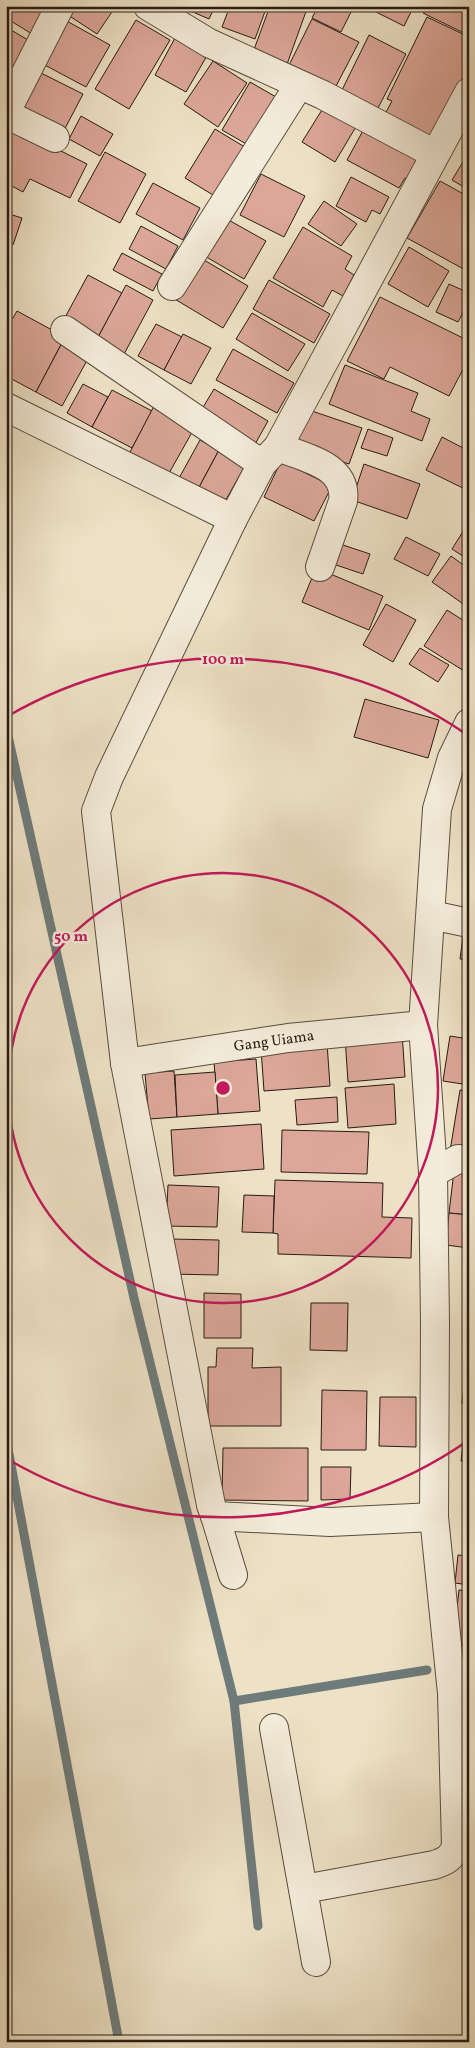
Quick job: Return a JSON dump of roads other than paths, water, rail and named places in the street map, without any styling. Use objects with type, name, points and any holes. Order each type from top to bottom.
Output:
[{"type":"street","points":[[55,138],[6,113],[60,6]]},
{"type":"street","points":[[148,6],[209,43],[323,95],[435,154]]},
{"type":"street","points":[[172,286],[299,85]]},
{"type":"street","points":[[233,1575],[211,1505],[125,1064],[96,811],[109,777],[233,518],[270,456],[469,92]]},
{"type":"street","points":[[65,330],[270,456],[329,468],[339,477],[344,490],[343,501],[320,566]]},
{"type":"street","points":[[6,407],[233,518]]},
{"type":"street","points":[[304,1889],[446,1862],[455,1850],[457,1833],[452,1693],[434,1517],[435,1322],[433,1173],[423,1025],[437,809],[452,758],[469,723]]},
{"type":"street","points":[[431,915],[469,923]]},
{"type":"street","name":"Gang Uiama","points":[[125,1064],[288,1038],[423,1025]]},
{"type":"street","points":[[433,1173],[458,1158],[469,1160]]},
{"type":"street","points":[[215,1516],[330,1522],[434,1517]]},
{"type":"street","points":[[274,1728],[316,1962]]},
{"type":"waterway","points":[[6,727],[134,1298],[234,1701],[258,1926]]},
{"type":"waterway","points":[[6,1438],[119,2042]]},
{"type":"waterway","points":[[234,1701],[427,1670]]}]
